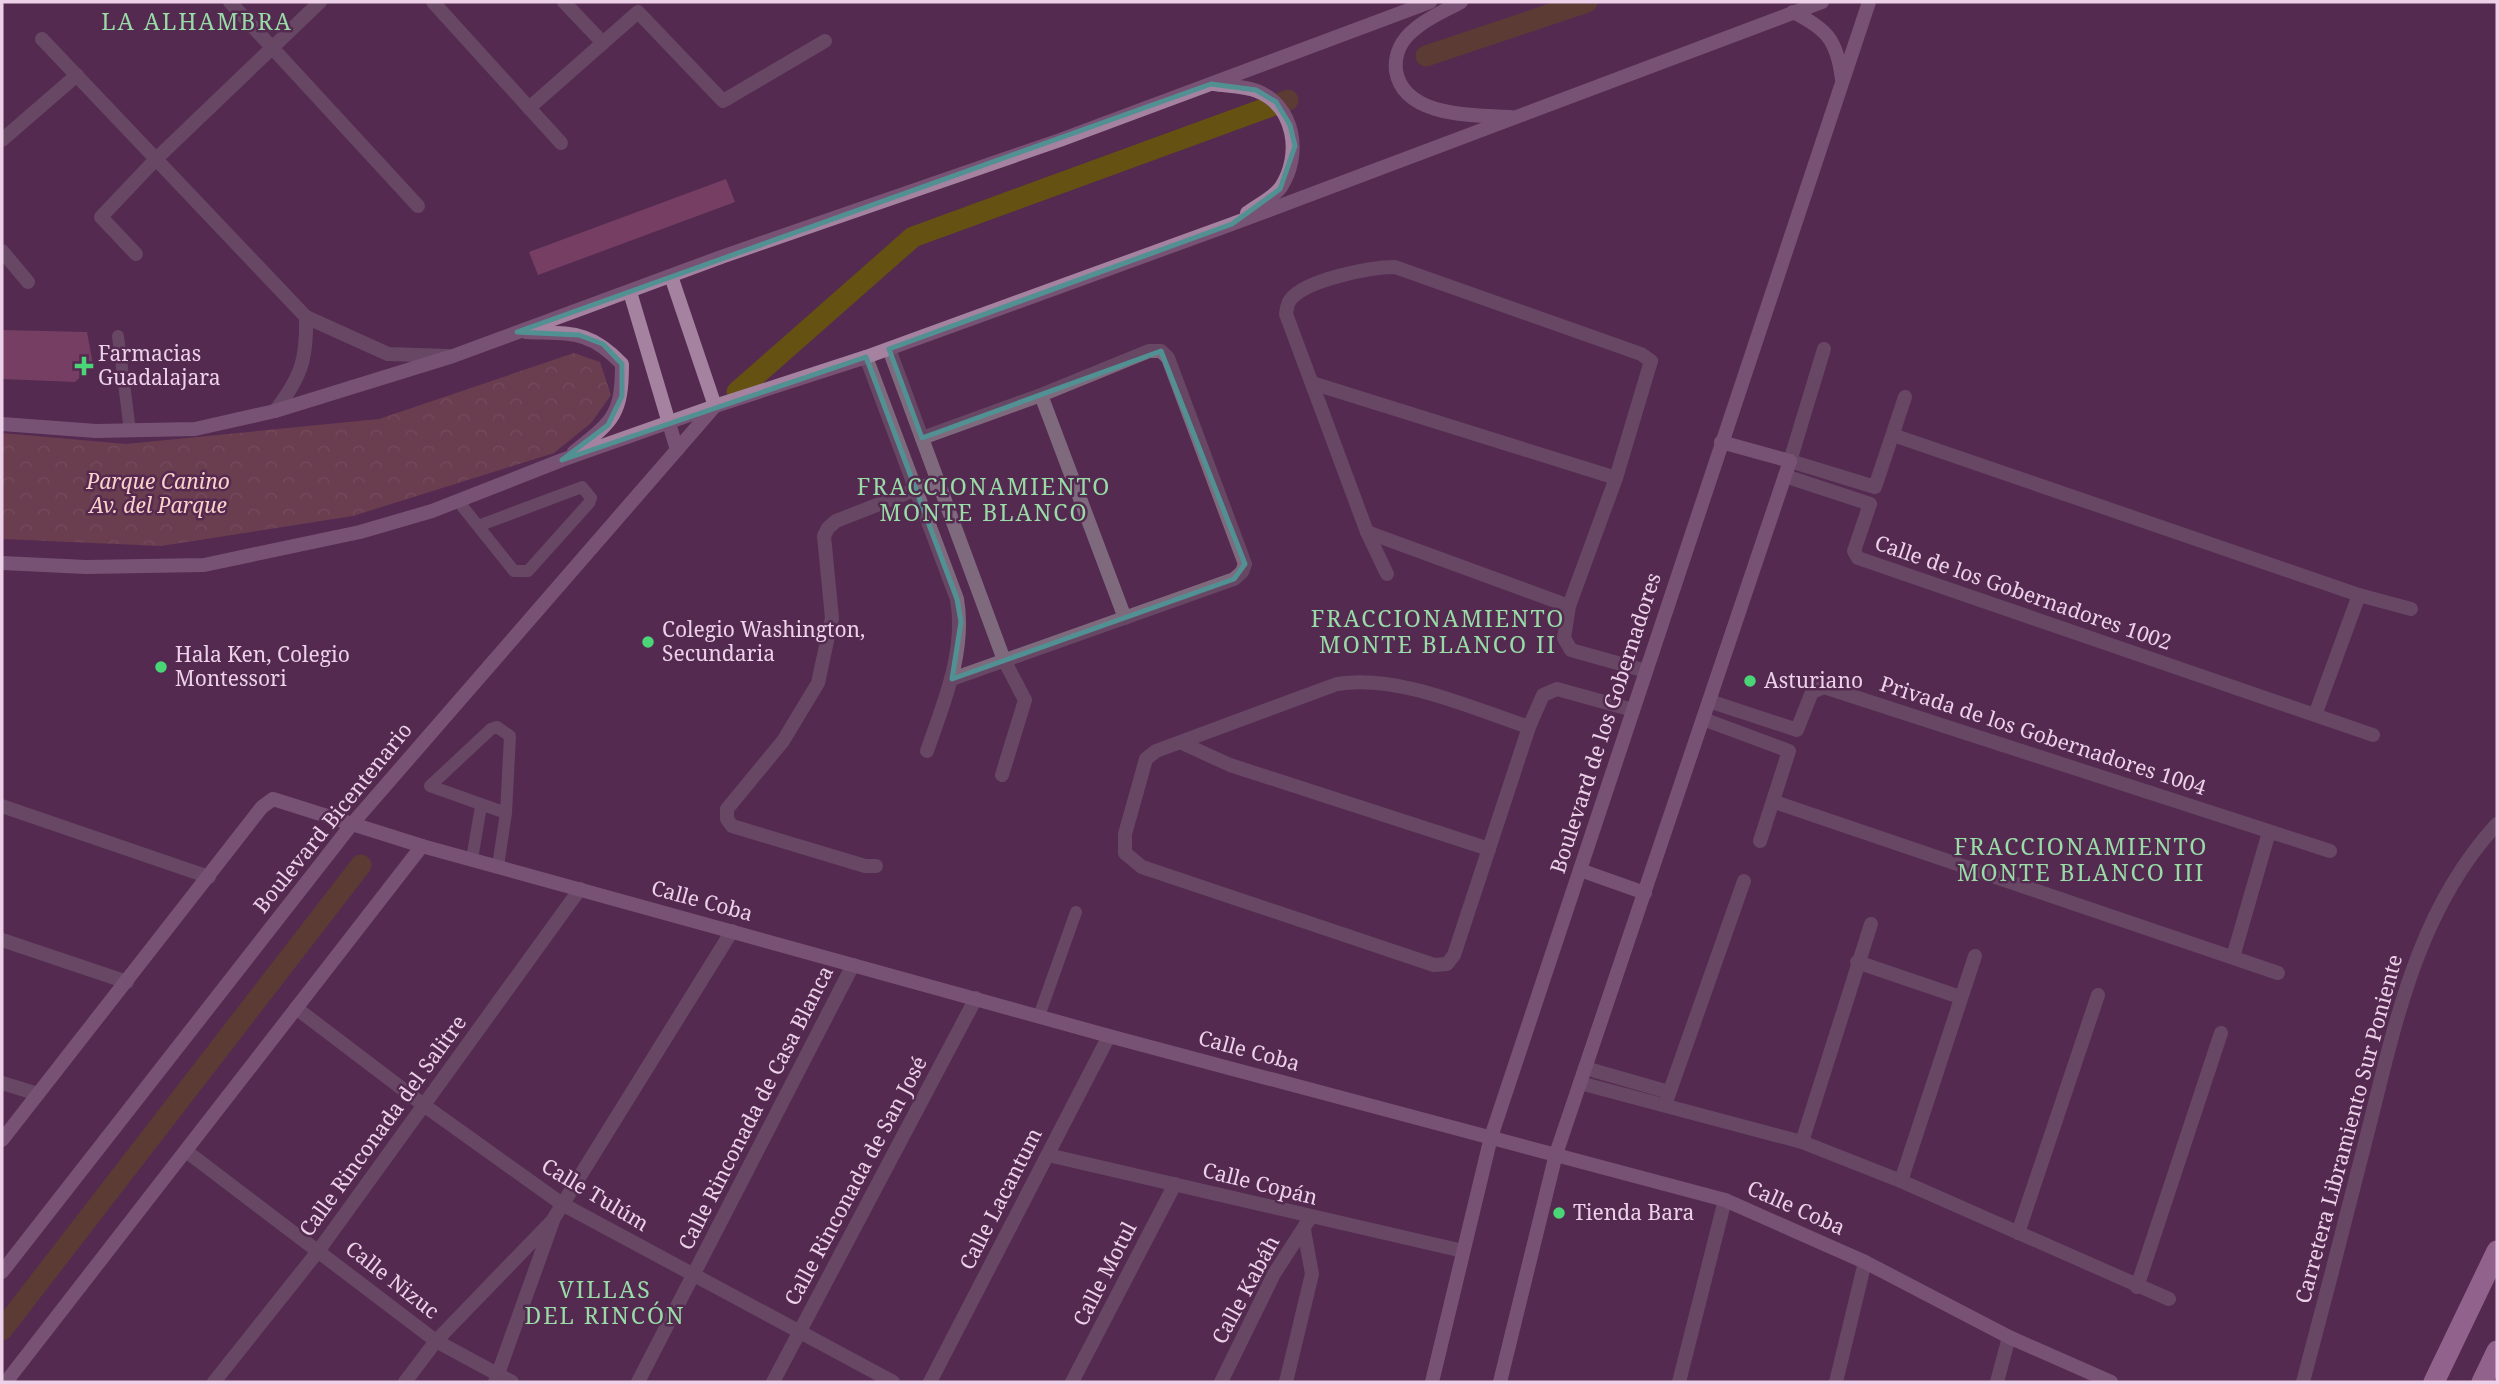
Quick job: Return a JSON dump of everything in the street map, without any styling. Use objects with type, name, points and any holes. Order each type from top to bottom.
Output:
[{"type":"highway","points":[[2434,1382],[2497,1251]]},
{"type":"highway","points":[[2482,1382],[2497,1351]]},
{"type":"main road","points":[[2,424],[130,431],[195,429],[275,411],[453,356],[671,276],[1060,141],[1430,2]]},
{"type":"main road","points":[[1461,2],[1416,27],[1401,44],[1395,64],[1398,82],[1423,104],[1457,114],[1517,117]]},
{"type":"main road","points":[[2,563],[86,567],[204,565],[360,532],[458,501],[562,460],[715,406],[889,349],[1232,224],[1822,2]]},
{"type":"main road","name":"Boulevard de los Gobernadores","points":[[1432,1382],[1491,1137],[1869,2]]},
{"type":"main road","points":[[1793,12],[1825,31],[1839,61],[1842,84]]},
{"type":"main road","points":[[1211,84],[1256,90],[1276,102],[1290,125],[1295,146],[1291,169],[1280,190],[1232,224]]},
{"type":"main road","points":[[671,276],[715,406]]},
{"type":"main road","points":[[630,292],[677,450]]},
{"type":"main road","points":[[517,332],[579,335],[603,344],[622,364],[622,396],[608,425],[562,460]]},
{"type":"main road","name":"Boulevard Bicentenario","points":[[2,1272],[352,824],[715,406]]},
{"type":"main road","points":[[1500,1382],[1556,1154],[1790,461],[1721,442]]},
{"type":"main road","name":"Calle Coba","points":[[209,877],[262,807],[272,799],[286,801],[422,846],[1039,1016],[1725,1200],[1865,1262],[2008,1337],[2111,1382]]},
{"type":"main road","points":[[6,1382],[422,846]]},
{"type":"main road","points":[[1580,870],[1645,892]]},
{"type":"main road","points":[[2,1140],[209,877]]},
{"type":"street","points":[[230,2],[418,206]]},
{"type":"street","points":[[136,254],[101,217],[156,159],[320,2]]},
{"type":"street","points":[[433,2],[561,144]]},
{"type":"street","points":[[564,2],[603,43]]},
{"type":"street","points":[[528,108],[638,12],[723,102],[825,41]]},
{"type":"street","points":[[42,39],[306,317],[388,354],[453,356]]},
{"type":"street","points":[[2,140],[76,75]]},
{"type":"street","points":[[2,251],[28,282]]},
{"type":"street","points":[[1387,574],[1367,532],[1286,314],[1288,301],[1299,292],[1373,267],[1395,267],[1641,354],[1651,361],[1616,478],[1569,606],[1564,638],[1571,650],[1646,671]]},
{"type":"street","points":[[275,411],[292,389],[303,366],[306,317]]},
{"type":"street","points":[[889,349],[1004,660],[1025,700],[1002,775]]},
{"type":"street","points":[[1824,349],[1790,461],[1875,487],[1905,397]]},
{"type":"street","points":[[922,438],[1041,395],[1149,351],[1161,351],[1168,358],[1245,564],[1242,572],[1234,579],[952,679]]},
{"type":"street","points":[[866,357],[957,599],[961,622],[952,679],[927,751]]},
{"type":"street","points":[[1312,383],[1616,478]]},
{"type":"street","points":[[1041,395],[1125,618]]},
{"type":"street","points":[[1893,435],[2359,595],[2411,609]]},
{"type":"street","name":"Calle de los Gobernadores 1002","points":[[1785,477],[1870,504],[1854,551],[1858,558],[2373,736]]},
{"type":"street","points":[[876,866],[865,866],[732,826],[727,819],[727,809],[783,741],[818,683],[832,618],[824,536],[828,528],[836,521],[938,481]]},
{"type":"street","points":[[1367,532],[1569,606]]},
{"type":"street","points":[[2315,715],[2359,595]]},
{"type":"street","points":[[1529,727],[1387,682],[1360,680],[1338,684],[1156,751],[1146,759],[1124,845],[1125,853],[1142,867],[1434,965],[1447,964],[1454,955],[1529,727],[1543,695],[1557,689],[1633,710]]},
{"type":"street","name":"Privada de los Gobernadores 1004","points":[[1710,701],[1797,730],[1812,692],[1824,687],[2330,850]]},
{"type":"street","points":[[1703,719],[1789,751],[1775,802],[1760,841]]},
{"type":"street","points":[[1182,743],[1230,765],[1489,849]]},
{"type":"street","points":[[1775,802],[2278,973]]},
{"type":"street","points":[[2,806],[209,877]]},
{"type":"street","name":"Carretera Libramiento Sur Poniente","points":[[2303,1382],[2405,989],[2433,915],[2478,845],[2497,824]]},
{"type":"street","points":[[2233,957],[2269,832]]},
{"type":"street","points":[[1667,1099],[1744,881]]},
{"type":"street","name":"Calle Rinconada del Salitre","points":[[214,1382],[318,1250],[425,1106],[580,889]]},
{"type":"street","points":[[1802,1142],[1871,924]]},
{"type":"street","points":[[502,1380],[554,1218],[732,931]]},
{"type":"street","points":[[2,940],[127,982]]},
{"type":"street","points":[[1900,1181],[1975,956]]},
{"type":"street","points":[[1857,962],[1960,997]]},
{"type":"street","name":"Calle Rinconada de Casa Blanca","points":[[638,1382],[853,965]]},
{"type":"street","points":[[2018,1233],[2098,995]]},
{"type":"street","name":"Calle Rinconada de San José","points":[[774,1382],[976,998]]},
{"type":"street","name":"Calle Tulúm","points":[[296,1008],[425,1106],[562,1204],[693,1277],[893,1382]]},
{"type":"street","points":[[2137,1287],[2221,1033]]},
{"type":"street","name":"Calle Lacantum","points":[[930,1382],[1110,1035]]},
{"type":"street","points":[[1586,1068],[1667,1099],[1802,1142],[1900,1181],[2169,1299]]},
{"type":"street","points":[[2,1083],[38,1094]]},
{"type":"street","points":[[1580,1083],[1667,1099]]},
{"type":"street","name":"Calle Nizuc","points":[[186,1151],[436,1341],[502,1380]]},
{"type":"street","name":"Calle Copán","points":[[1048,1154],[1175,1184],[1307,1224],[1463,1251]]},
{"type":"street","name":"Calle Motul","points":[[1072,1382],[1175,1184]]},
{"type":"street","points":[[1679,1382],[1725,1200]]},
{"type":"street","points":[[405,1382],[436,1341],[554,1218]]},
{"type":"street","points":[[1286,1382],[1312,1274],[1307,1224]]},
{"type":"street","name":"Calle Kabáh","points":[[1221,1382],[1274,1274],[1307,1224]]},
{"type":"street","points":[[1836,1382],[1865,1262]]},
{"type":"street","points":[[1997,1382],[2008,1337]]},
{"type":"lane","points":[[118,335],[130,431]]},
{"type":"lane","points":[[458,501],[478,526],[514,571],[528,571],[591,498],[582,487],[478,526]]},
{"type":"lane","points":[[498,866],[506,813],[510,736],[498,727],[491,729],[430,786],[506,813]]},
{"type":"lane","points":[[472,859],[481,806]]},
{"type":"lane","points":[[1039,1016],[1076,912]]},
{"type":"highlighted area","points":[[1211,84],[1256,90],[1276,102],[1290,125],[1295,146],[1280,189],[1232,224],[889,349],[922,438],[1161,351],[1245,564],[1234,579],[952,679],[961,622],[957,599],[866,357],[562,460],[608,425],[622,396],[622,364],[603,344],[579,335],[517,332]]},
{"type":"green space","name":"Parque Canino Av. del Parque","points":[[574,353],[600,362],[611,395],[591,423],[554,453],[353,516],[161,546],[2,539],[2,433],[126,444],[379,419]]},
{"type":"building","points":[[726,179],[735,202],[538,275],[529,252]]},
{"type":"building","points":[[2,330],[87,332],[93,365],[75,382],[2,379]]},
{"type":"waterway","points":[[1426,56],[1587,2]]},
{"type":"waterway","points":[[737,392],[913,237],[1288,100]]},
{"type":"waterway","points":[[2,1330],[361,865]]},
{"type":"place","name":"Farmacias Guadalajara","points":[[84,366]]},
{"type":"place","name":"Colegio Washington, Secundaria","points":[[648,642]]},
{"type":"place","name":"Hala Ken, Colegio Montessori","points":[[161,667]]},
{"type":"place","name":"Asturiano","points":[[1750,681]]},
{"type":"place","name":"Tienda Bara","points":[[1559,1213]]},
{"type":"district","name":"LA ALHAMBRA","points":[[197,22]]},
{"type":"district","name":"FRACCIONAMIENTO MONTE BLANCO","points":[[984,500]]},
{"type":"district","name":"FRACCIONAMIENTO MONTE BLANCO II","points":[[1438,632]]},
{"type":"district","name":"FRACCIONAMIENTO MONTE BLANCO III","points":[[2081,860]]},
{"type":"district","name":"VILLAS DEL RINCÓN","points":[[605,1303]]}]
